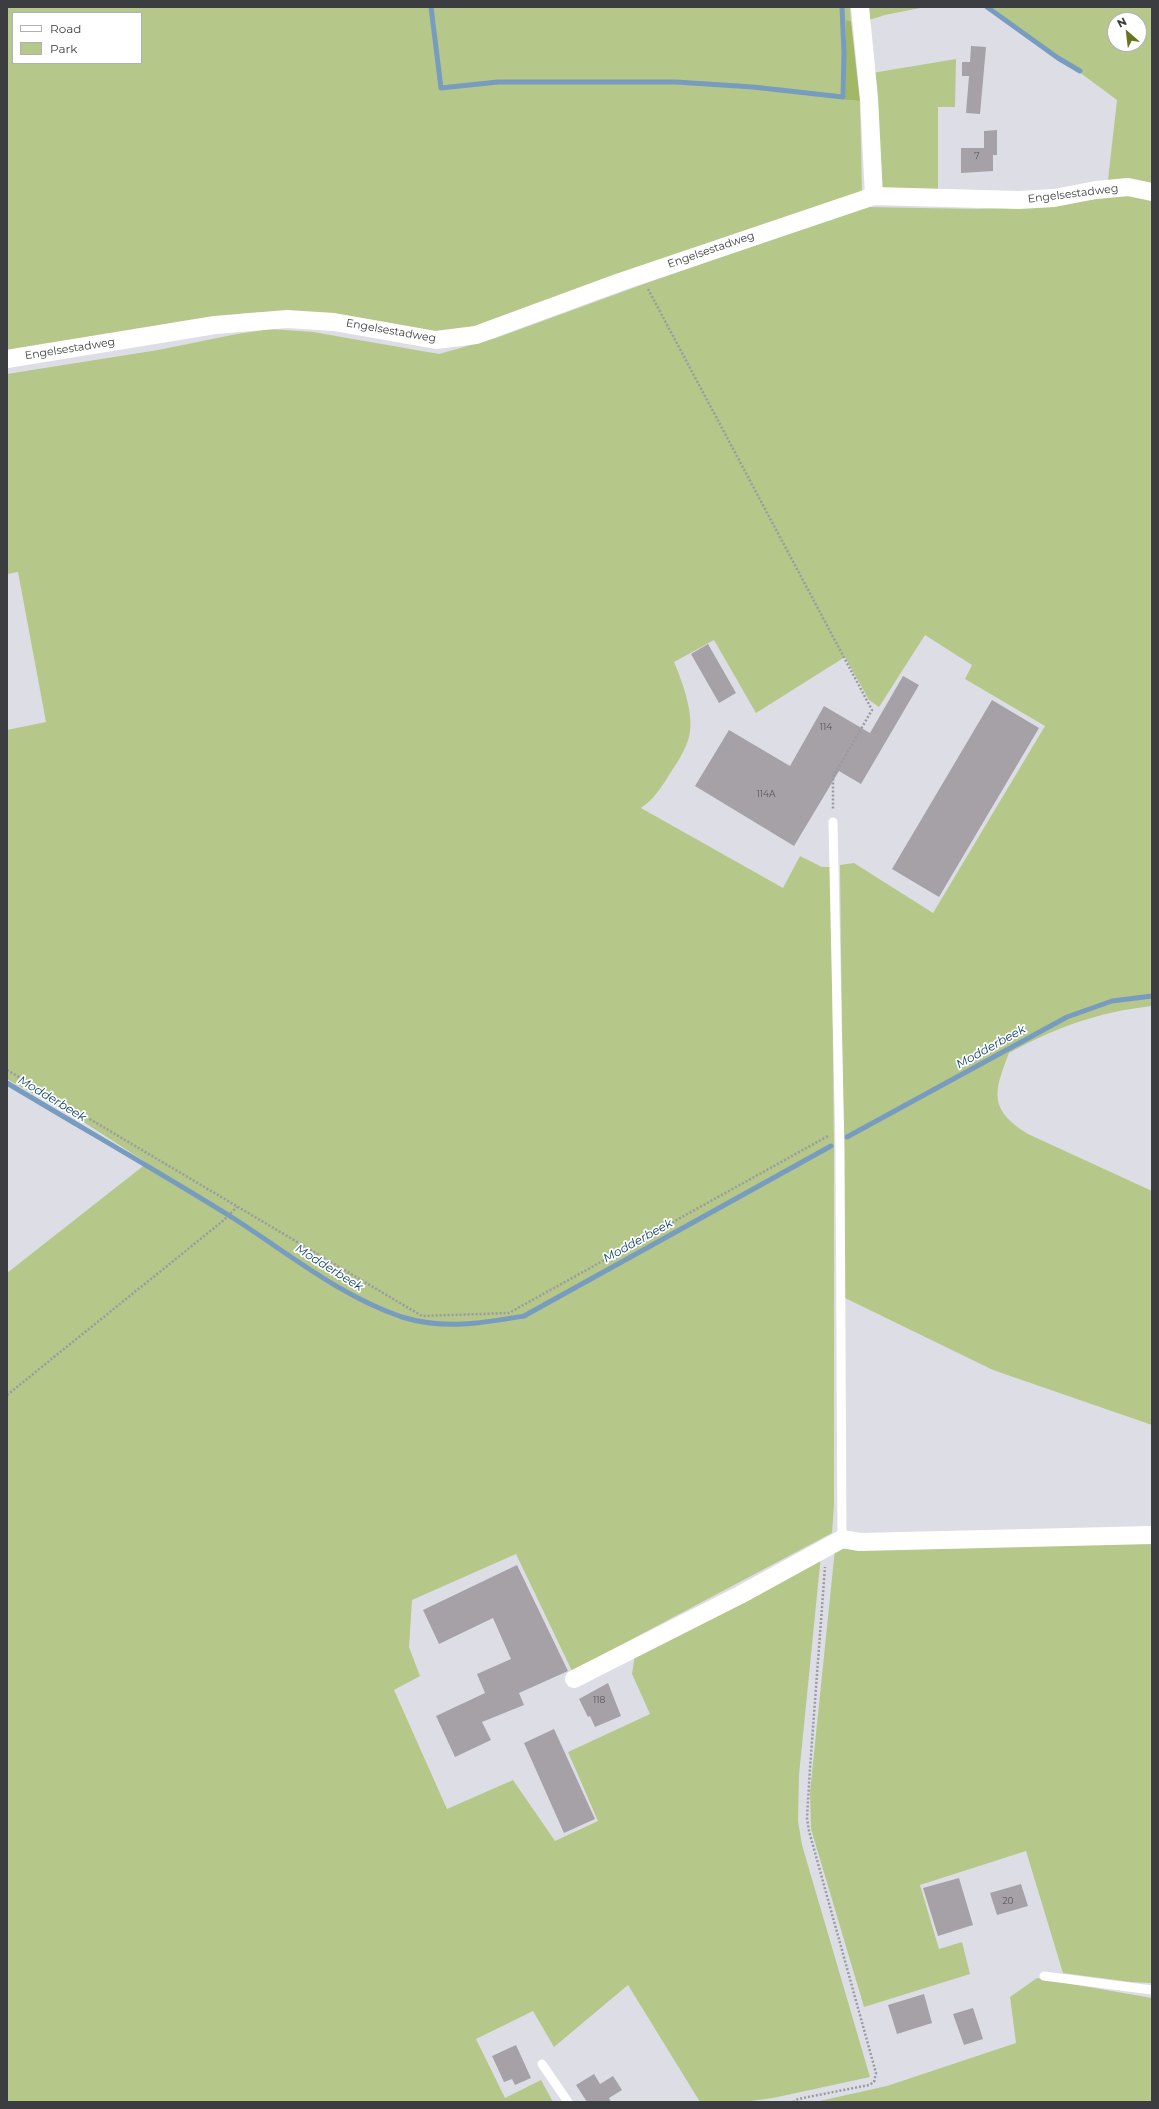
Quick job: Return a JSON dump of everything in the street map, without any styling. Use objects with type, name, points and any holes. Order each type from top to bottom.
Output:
[{"type":"street","points":[[860,7],[869,98],[874,196]]},
{"type":"street","name":"Engelsestadweg","points":[[7,359],[215,325],[287,319],[334,322],[436,340],[476,335],[640,275],[874,196],[1019,200],[1054,198],[1096,190],[1128,187],[1152,192]]},
{"type":"street","points":[[574,1679],[740,1595],[835,1542],[1152,1535]]},
{"type":"lane","points":[[833,822],[839,1130],[835,1542]]},
{"type":"lane","points":[[1044,1976],[1152,1990]]},
{"type":"lane","points":[[542,2064],[568,2102]]},
{"type":"path","points":[[640,275],[872,710],[833,778],[833,822]]},
{"type":"path","points":[[7,1070],[422,1316],[509,1313],[839,1130]]},
{"type":"path","points":[[7,1396],[224,1220],[237,1207]]},
{"type":"path","points":[[793,2102],[798,2099],[869,2085],[874,2082],[876,2073],[810,1842],[807,1818],[835,1542]]},
{"type":"green space","points":[[7,7],[850,7],[851,21],[846,20],[845,100],[860,101],[862,195],[454,342],[283,312],[246,313],[122,338],[7,355]]},
{"type":"green space","points":[[864,7],[925,7],[885,15],[866,21]]},
{"type":"green space","points":[[991,7],[1152,7],[1152,188],[1108,180],[1117,100]]},
{"type":"green space","points":[[846,20],[851,21],[860,101],[845,100]]},
{"type":"green space","points":[[956,59],[955,107],[938,107],[938,193],[889,193],[880,186],[872,73]]},
{"type":"green space","points":[[1125,192],[1152,200],[1152,1006],[1114,1012],[1078,1022],[1061,1028],[1009,1053],[1000,1079],[998,1099],[1000,1108],[1006,1116],[1015,1125],[1028,1134],[1152,1191],[1152,1425],[993,1370],[845,1298],[840,865],[854,863],[933,913],[1045,726],[965,679],[972,665],[925,635],[879,707],[869,700],[845,657],[756,713],[714,640],[674,662],[687,698],[690,719],[689,737],[680,757],[663,784],[653,797],[641,808],[783,888],[800,856],[822,867],[831,867],[834,1149],[834,1505],[832,1533],[572,1671],[516,1554],[412,1600],[409,1647],[420,1676],[394,1690],[447,1809],[513,1780],[555,1841],[598,1821],[568,1752],[650,1714],[632,1674],[635,1654],[821,1555],[799,1775],[798,1821],[802,1845],[870,2077],[773,2098],[743,2102],[700,2102],[628,1985],[554,2047],[533,2011],[476,2039],[505,2098],[541,2080],[553,2102],[7,2102],[7,1273],[147,1163],[82,1121],[7,1079],[7,730],[46,722],[18,572],[7,574],[7,374],[158,350],[237,334],[271,329],[313,332],[439,354],[496,338],[644,284],[865,207],[979,209],[1031,207]]},
{"type":"green space","points":[[1152,1541],[1152,1983],[1131,1982],[1063,1973],[1026,1851],[920,1885],[939,1949],[962,1942],[970,1974],[864,2007],[811,1829],[810,1792],[835,1549],[849,1546]]},
{"type":"green space","points":[[1037,1978],[1152,1998],[1152,2102],[815,2102],[887,2086],[1016,2043],[1010,1997]]},
{"type":"building","points":[[971,46],[986,47],[980,114],[966,113],[969,76],[962,76],[962,62],[970,62]]},
{"type":"building","points":[[997,130],[997,155],[993,155],[993,171],[961,173],[961,148],[984,148],[984,131]]},
{"type":"building","points":[[708,644],[736,693],[719,703],[691,654]]},
{"type":"building","points":[[903,676],[919,685],[861,784],[839,771],[794,846],[695,786],[729,730],[790,766],[824,706],[870,733]]},
{"type":"building","points":[[992,700],[1039,728],[939,897],[892,869]]},
{"type":"building","points":[[517,1565],[568,1671],[519,1693],[524,1705],[482,1722],[491,1740],[455,1757],[436,1716],[485,1693],[477,1674],[511,1659],[493,1618],[439,1644],[423,1610]]},
{"type":"building","points":[[608,1683],[621,1716],[595,1727],[579,1699]]},
{"type":"building","points":[[554,1729],[595,1819],[564,1833],[524,1743]]},
{"type":"building","points":[[959,1878],[973,1925],[938,1936],[923,1888]]},
{"type":"building","points":[[1021,1884],[1028,1906],[997,1915],[990,1893]]},
{"type":"building","points":[[924,1994],[932,2023],[897,2034],[888,2005]]},
{"type":"building","points":[[973,2008],[983,2039],[964,2045],[953,2014]]},
{"type":"building","points":[[516,2045],[531,2078],[515,2085],[512,2079],[504,2082],[492,2056]]},
{"type":"building","points":[[594,2074],[600,2084],[613,2076],[622,2090],[609,2098],[611,2102],[587,2102],[576,2085]]},
{"type":"waterway","points":[[431,7],[441,88],[498,82],[676,82],[753,87],[843,97],[844,52],[842,7]]},
{"type":"waterway","points":[[987,7],[1058,58],[1080,71]]},
{"type":"waterway","name":"Modderbeek","points":[[847,1137],[1067,1017],[1112,1001],[1152,996]]},
{"type":"waterway","name":"Modderbeek","points":[[7,1083],[233,1218],[315,1273],[357,1298],[402,1317],[433,1323],[478,1323],[524,1316],[831,1146]]}]
